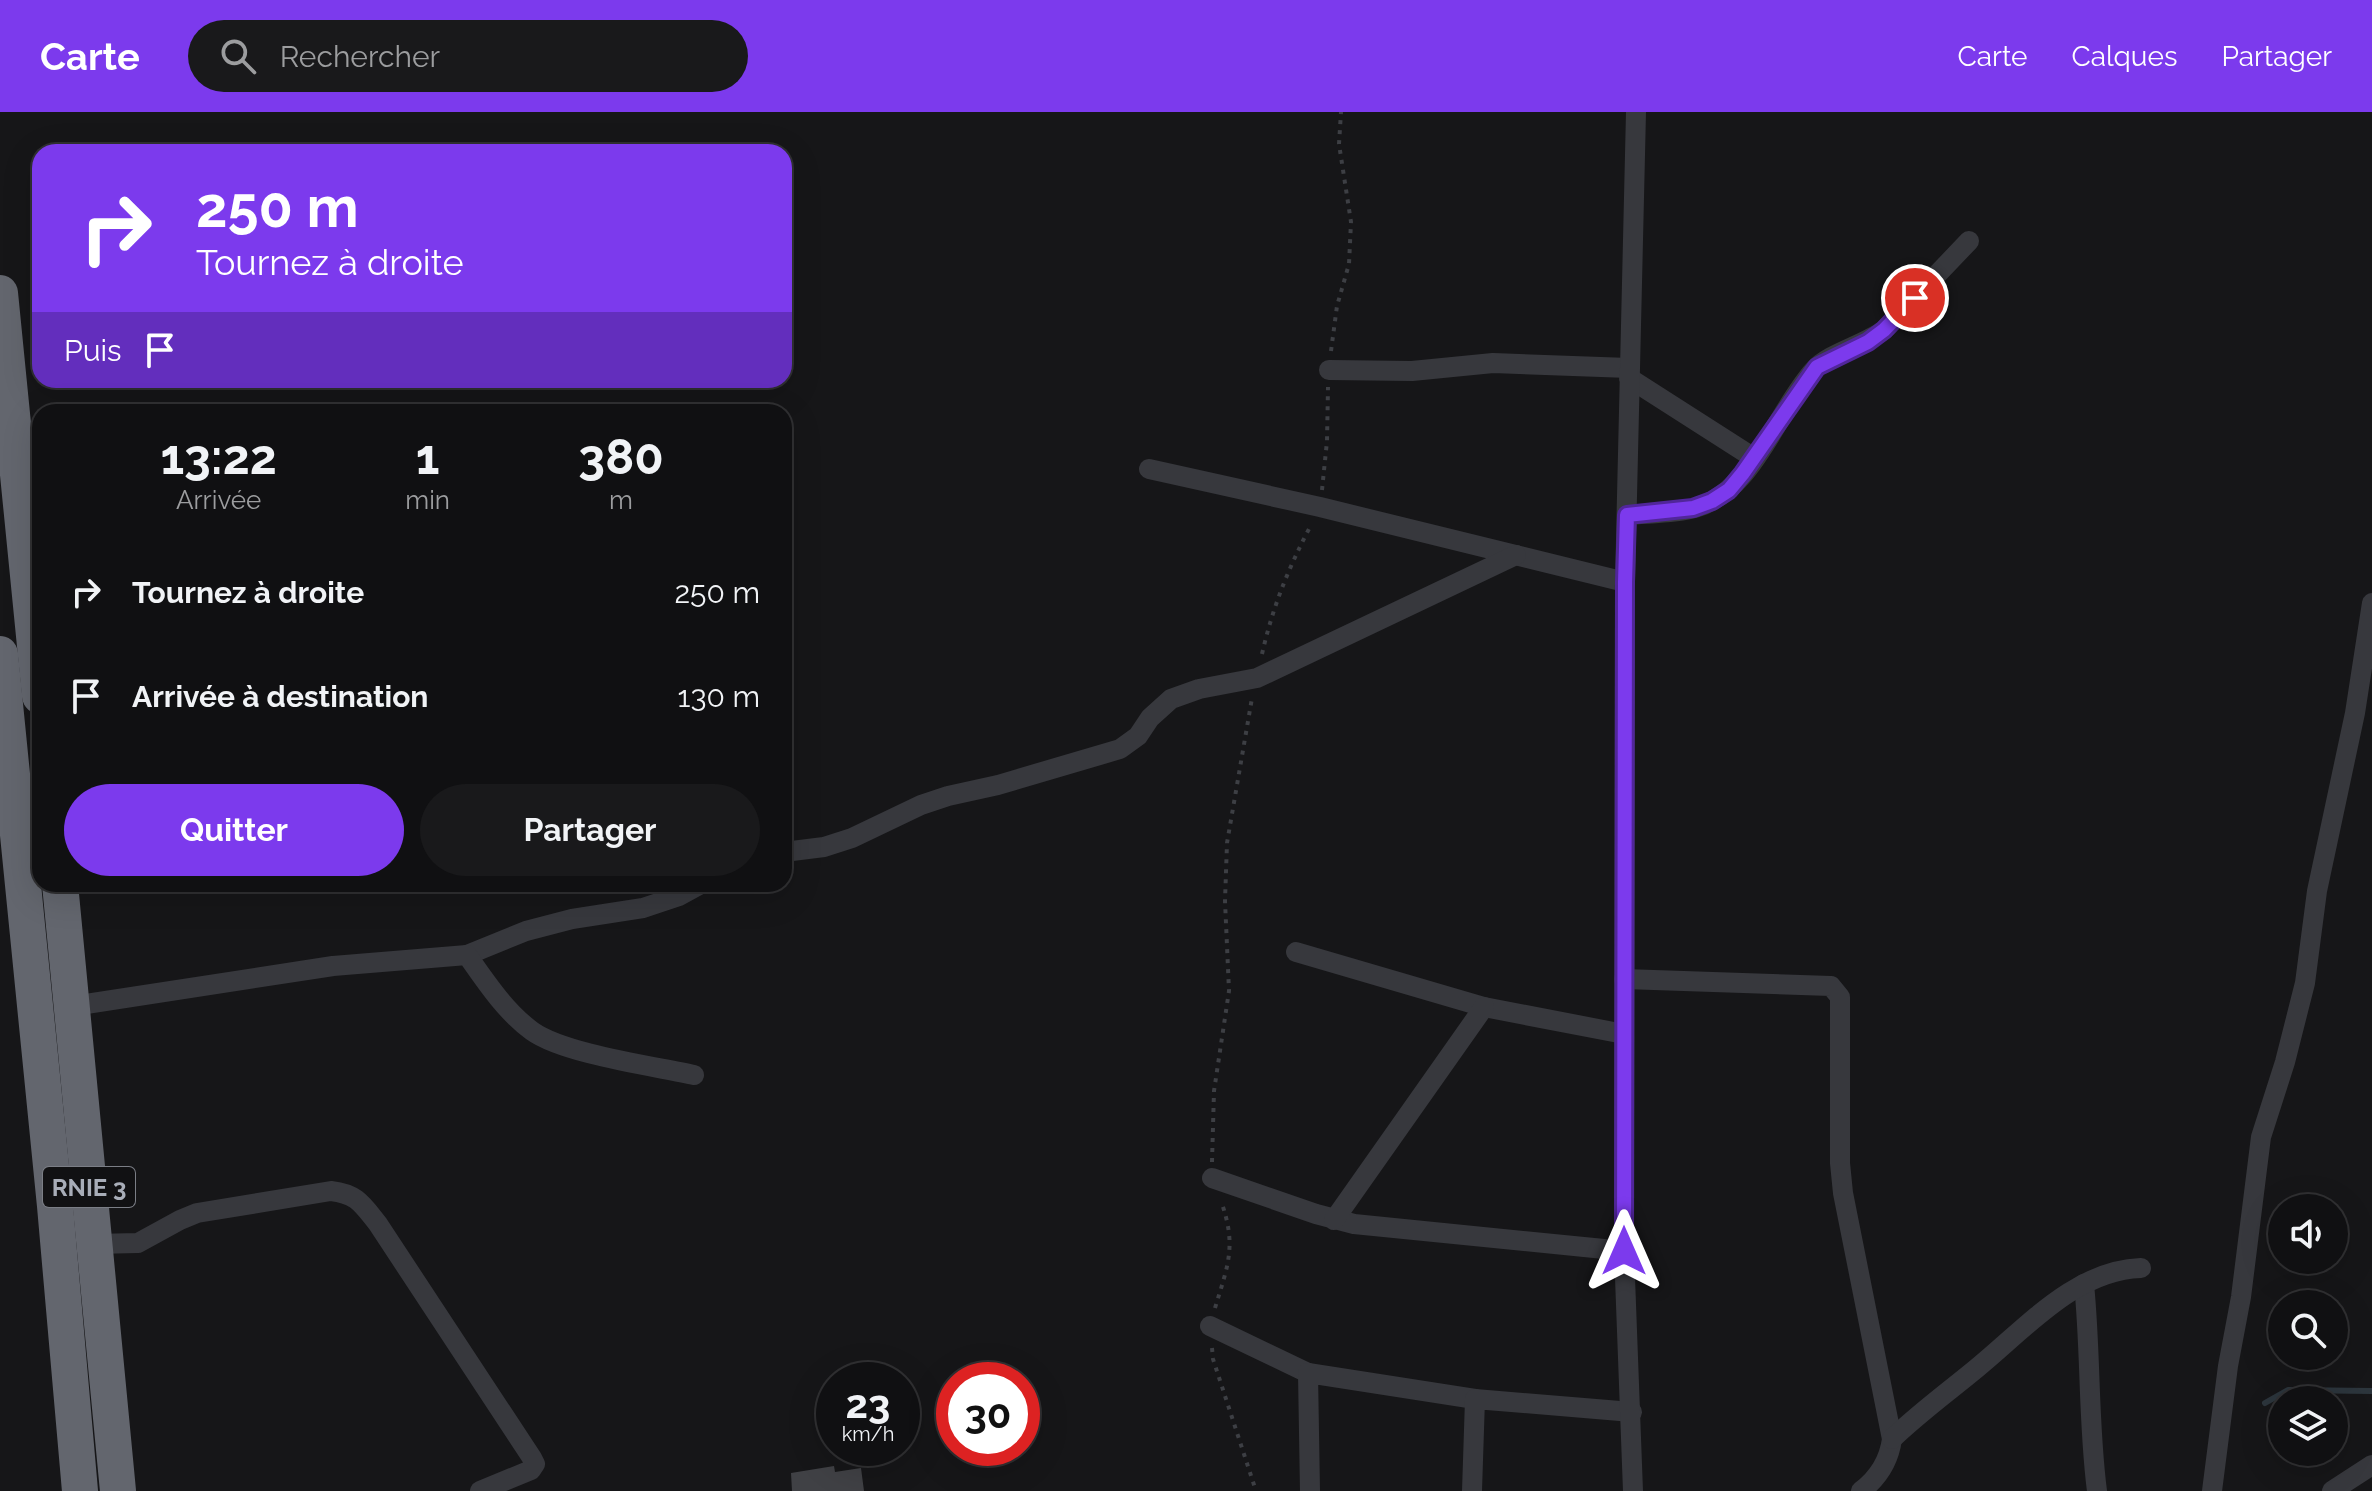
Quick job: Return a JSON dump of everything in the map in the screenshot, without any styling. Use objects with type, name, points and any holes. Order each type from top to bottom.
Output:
[{"type":"highway","points":[[0,293],[32,615]]},
{"type":"highway","name":"RNIE 3","points":[[0,654],[80,1491]]},
{"type":"highway","name":"RNIE 3","points":[[61,892],[118,1491]]},
{"type":"street","points":[[1633,1491],[1624,1251],[1624,979],[1625,582],[1636,112]]},
{"type":"street","points":[[1627,515],[1693,508],[1729,490],[1817,367],[1868,342],[1884,330],[1969,241]]},
{"type":"street","points":[[1329,370],[1412,371],[1493,363],[1629,373],[1754,458]]},
{"type":"street","points":[[1149,469],[1320,507],[1625,582]]},
{"type":"street","points":[[792,851],[824,847],[852,838],[921,805],[948,796],[998,785],[1120,749],[1138,736],[1150,718],[1171,699],[1199,689],[1257,678],[1516,555]]},
{"type":"street","points":[[2212,1491],[2261,1137],[2285,1062],[2305,983],[2317,891],[2355,713],[2372,603]]},
{"type":"street","points":[[73,1006],[333,966],[467,955],[526,931],[572,919],[643,908],[686,892]]},
{"type":"street","points":[[1296,952],[1484,1007],[1624,1034]]},
{"type":"street","points":[[467,955],[495,995],[533,1032],[573,1049],[694,1075]]},
{"type":"street","points":[[1624,979],[1831,986],[1837,990],[1840,997],[1840,1163],[1843,1193],[1892,1439],[1890,1454],[1882,1468],[1874,1481],[1861,1491]]},
{"type":"street","points":[[1334,1220],[1484,1007]]},
{"type":"street","points":[[1212,1178],[1354,1224],[1624,1251]]},
{"type":"street","points":[[94,1244],[120,1246],[138,1243],[197,1213],[331,1191],[349,1193],[378,1224],[535,1464],[531,1470],[480,1491]]},
{"type":"street","points":[[1892,1439],[2037,1317],[2084,1284],[2121,1268],[2141,1268]]},
{"type":"street","points":[[2084,1284],[2097,1491]]},
{"type":"street","points":[[1210,1326],[1308,1373],[1475,1399],[1632,1412]]},
{"type":"street","points":[[1308,1373],[1310,1491]]},
{"type":"street","points":[[1472,1491],[1475,1399]]},
{"type":"street","points":[[2341,1489],[2372,1465]]},
{"type":"path","points":[[1256,1491],[1213,1359],[1210,1326],[1232,1241],[1212,1178],[1211,1134],[1229,991],[1225,901],[1227,843],[1270,618],[1284,577],[1320,507],[1327,441],[1329,370],[1337,306],[1349,264],[1351,222],[1339,144],[1341,112]]},
{"type":"building","points":[[834,1466],[835,1472],[861,1468],[864,1491],[792,1491],[791,1473]]},
{"type":"waterway","points":[[2265,1403],[2288,1390],[2372,1391]]},
{"type":"route","points":[[1624,1251],[1627,515],[1693,508],[1729,490],[1811,373],[1825,362],[1868,342],[1915,298]]}]
